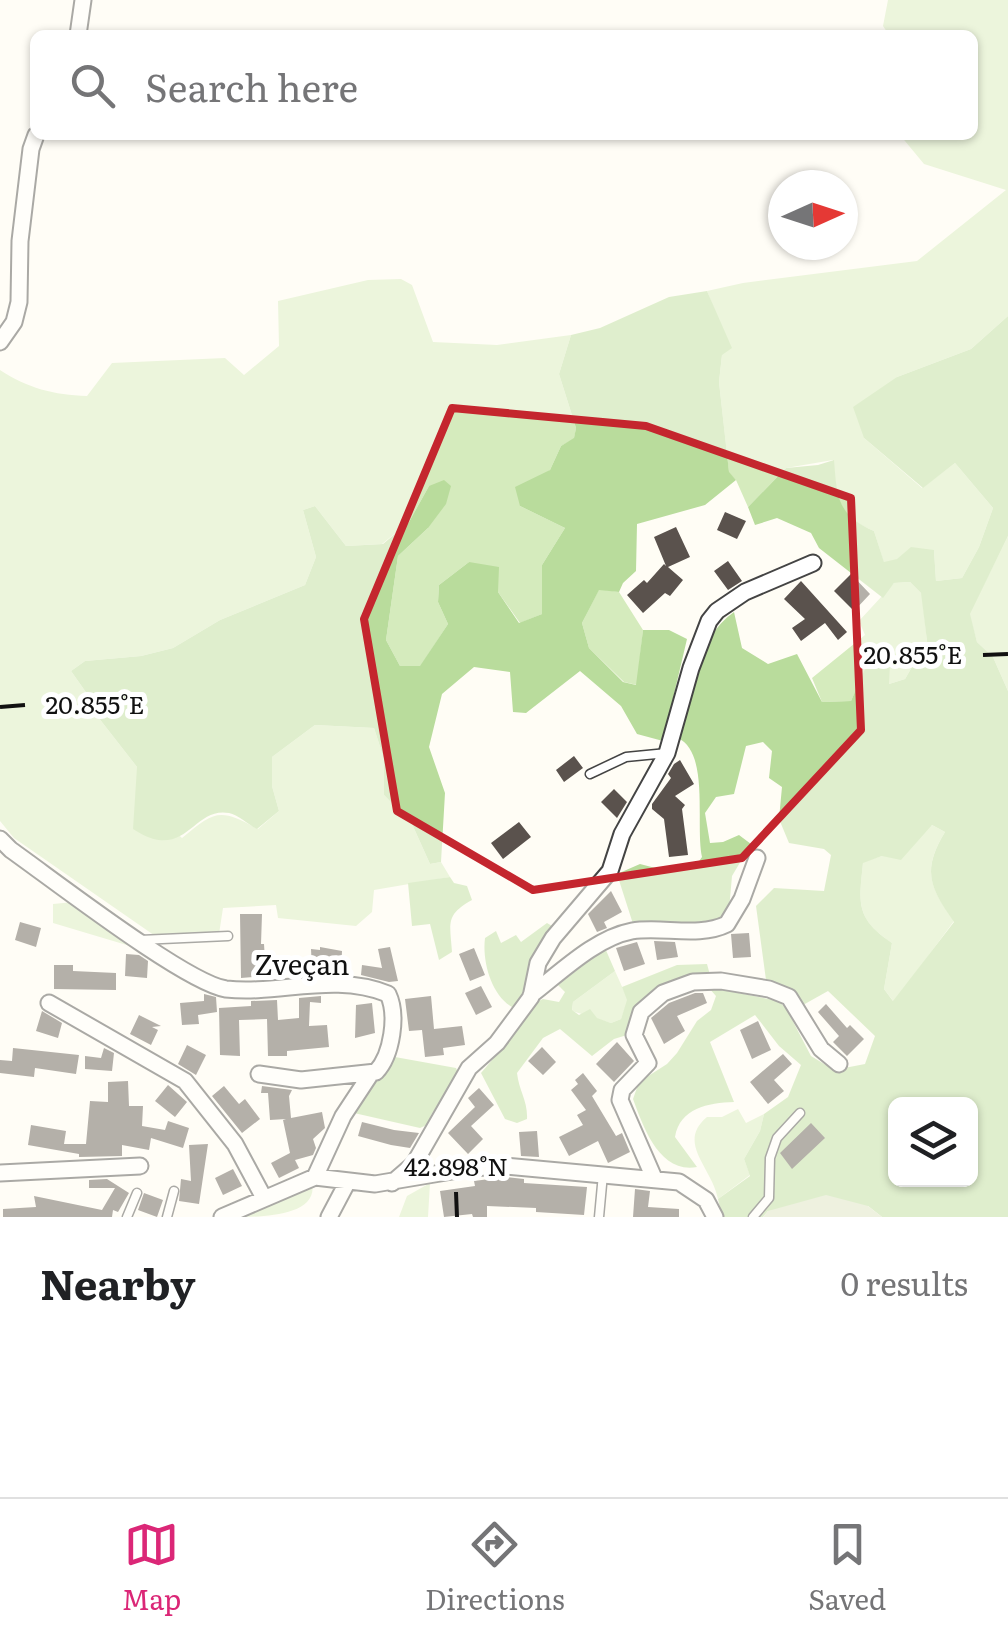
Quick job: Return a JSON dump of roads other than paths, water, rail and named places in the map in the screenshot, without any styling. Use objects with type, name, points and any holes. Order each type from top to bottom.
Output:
[{"type":"street","points":[[79,30],[84,0]]},
{"type":"street","points":[[0,342],[14,322],[20,302],[20,241],[34,140]]},
{"type":"street","points":[[531,995],[538,963],[552,938],[610,871],[622,834],[666,752],[709,621],[745,592],[814,563]]},
{"type":"street","name":"Zveçan","points":[[0,839],[192,975],[223,988],[334,984],[388,994],[393,1007],[382,1067],[370,1075],[344,1116],[315,1176]]},
{"type":"street","points":[[392,1183],[414,1164],[468,1068],[497,1043],[531,995],[578,959],[628,932],[709,930],[727,924],[742,899],[757,858]]},
{"type":"street","points":[[654,1178],[620,1100],[622,1090],[648,1063],[635,1040],[635,1026],[641,1012],[663,993],[693,982],[721,981],[769,988],[789,997],[821,1050],[840,1064]]},
{"type":"street","points":[[50,1003],[184,1081],[235,1144],[264,1198]]},
{"type":"street","points":[[260,1074],[301,1080],[370,1075]]},
{"type":"street","points":[[0,1174],[140,1166]]},
{"type":"street","points":[[222,1217],[315,1176],[392,1183],[470,1168],[506,1166],[678,1182],[706,1200],[715,1217]]},
{"type":"street","points":[[329,1217],[348,1181]]},
{"type":"lane","points":[[590,774],[626,757],[666,752]]},
{"type":"lane","name":"Zveçan","points":[[140,940],[228,936]]},
{"type":"lane","points":[[752,1217],[769,1198],[770,1158],[777,1138],[800,1113]]},
{"type":"lane","points":[[599,1217],[604,1174]]},
{"type":"lane","points":[[167,1217],[174,1191]]},
{"type":"lane","points":[[128,1217],[137,1193]]}]
